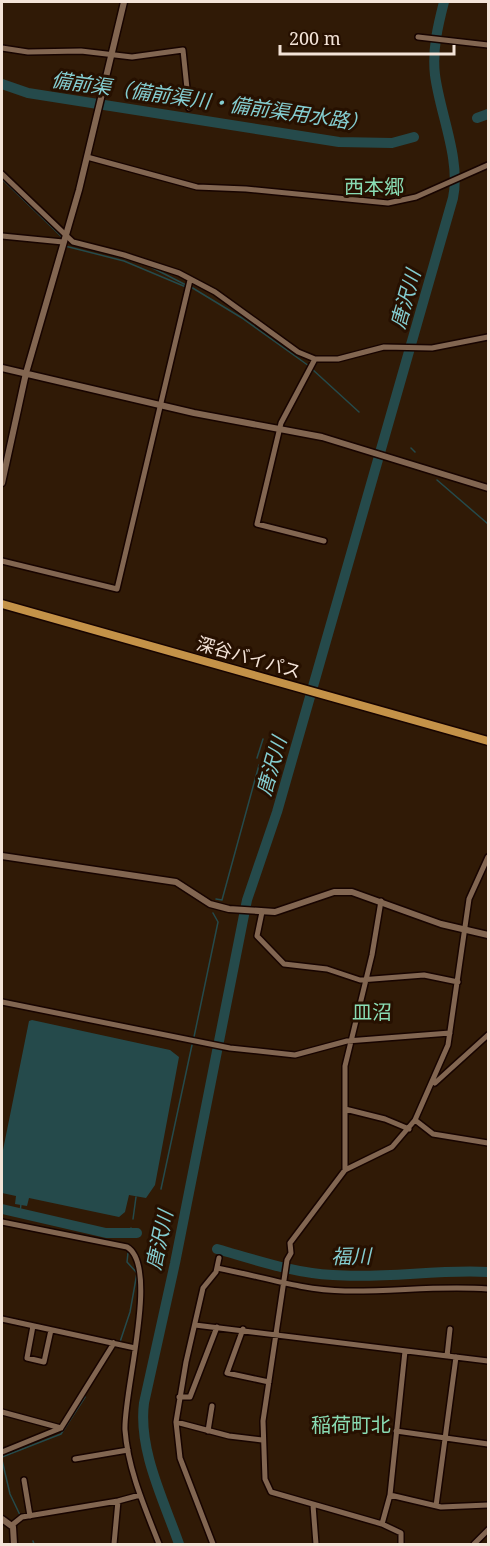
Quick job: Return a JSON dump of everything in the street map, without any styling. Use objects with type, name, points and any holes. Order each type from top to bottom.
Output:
[{"type":"highway","name":"深谷バイパス","points":[[2,604],[322,696],[489,741]]},
{"type":"street","points":[[2,483],[26,373],[87,157],[124,2]]},
{"type":"street","points":[[420,38],[489,45]]},
{"type":"street","points":[[2,48],[28,52],[81,51],[132,57],[183,50],[189,108]]},
{"type":"street","points":[[87,157],[197,186],[388,203],[405,201],[489,165]]},
{"type":"street","points":[[2,174],[64,239]]},
{"type":"street","points":[[2,236],[64,239],[159,265],[215,292],[298,351],[315,359],[333,360],[378,348],[423,348],[489,336]]},
{"type":"street","points":[[2,561],[117,589],[190,280]]},
{"type":"street","points":[[315,359],[280,429],[257,524],[324,541]]},
{"type":"street","points":[[2,368],[161,406],[280,429],[360,449],[489,488]]},
{"type":"street","points":[[2,856],[176,882],[210,904],[260,912],[280,911],[341,891],[357,893],[441,924],[489,935]]},
{"type":"street","points":[[401,1545],[401,1533],[382,1524],[272,1492],[265,1479],[262,1440],[269,1382],[287,1260],[291,1252],[290,1243],[345,1170],[392,1147],[409,1129],[416,1120],[432,1086],[448,1045],[458,982],[463,928],[469,900],[489,857]]},
{"type":"street","points":[[345,1170],[345,1066],[381,901]]},
{"type":"street","points":[[260,912],[257,936],[280,962],[327,969],[365,980],[424,975],[458,982]]},
{"type":"street","points":[[2,1002],[206,1044],[295,1055],[351,1041],[450,1033]]},
{"type":"street","points":[[432,1086],[489,1035]]},
{"type":"street","points":[[345,1109],[385,1119],[409,1129]]},
{"type":"street","points":[[416,1120],[433,1134],[489,1143]]},
{"type":"street","points":[[2,1222],[131,1249],[142,1273],[126,1411],[128,1450],[140,1495],[159,1545]]},
{"type":"street","points":[[213,1545],[182,1466],[176,1422],[204,1288],[217,1268],[219,1258]]},
{"type":"street","points":[[217,1268],[284,1282],[344,1291],[461,1286],[489,1289]]},
{"type":"street","points":[[2,1318],[135,1348]]},
{"type":"street","points":[[195,1325],[277,1333],[489,1361]]},
{"type":"street","points":[[33,1326],[27,1358],[44,1362],[51,1330]]},
{"type":"street","points":[[180,1397],[190,1397],[218,1327]]},
{"type":"street","points":[[243,1329],[227,1373],[269,1382]]},
{"type":"street","points":[[447,1356],[450,1329]]},
{"type":"street","points":[[2,1452],[61,1428],[114,1343]]},
{"type":"street","points":[[382,1524],[390,1495],[405,1351]]},
{"type":"street","points":[[436,1506],[456,1357]]},
{"type":"street","points":[[208,1431],[212,1406]]},
{"type":"street","points":[[2,1413],[61,1428]]},
{"type":"street","points":[[176,1422],[208,1431],[262,1440]]},
{"type":"street","points":[[396,1431],[489,1444]]},
{"type":"street","points":[[75,1459],[128,1450]]},
{"type":"street","points":[[24,1480],[30,1516]]},
{"type":"street","points":[[12,1525],[22,1517],[118,1501],[140,1495]]},
{"type":"street","points":[[390,1495],[436,1506],[489,1505]]},
{"type":"street","points":[[114,1545],[118,1501]]},
{"type":"street","points":[[313,1505],[316,1545]]},
{"type":"street","points":[[2,1519],[12,1525]]},
{"type":"street","points":[[12,1525],[14,1545]]},
{"type":"street","points":[[474,1545],[489,1530]]},
{"type":"water","points":[[29,1021],[170,1050],[179,1057],[155,1185],[146,1198],[129,1195],[125,1212],[119,1217],[29,1198],[27,1206],[15,1204],[16,1196],[2,1193],[2,1155]]},
{"type":"waterway","name":"唐沢川","points":[[179,1544],[148,1457],[143,1421],[144,1403],[175,1263],[247,900],[277,812],[453,198],[455,183],[452,152],[434,66],[436,38],[444,2]]},
{"type":"waterway","name":"備前渠（備前渠川・備前渠用水路）","points":[[2,84],[28,93],[339,142],[392,143],[414,137]]},
{"type":"waterway","name":"備前渠（備前渠川・備前渠用水路）","points":[[477,118],[488,114]]},
{"type":"waterway","points":[[2,179],[62,237]]},
{"type":"waterway","points":[[68,242],[91,249]]},
{"type":"waterway","points":[[65,246],[124,261],[186,287]]},
{"type":"waterway","points":[[113,255],[147,265],[186,285]]},
{"type":"waterway","points":[[191,287],[242,318],[309,366]]},
{"type":"waterway","points":[[312,369],[359,412]]},
{"type":"waterway","points":[[411,448],[415,452]]},
{"type":"waterway","points":[[437,480],[488,524]]},
{"type":"waterway","points":[[257,758],[263,739]]},
{"type":"waterway","points":[[216,899],[222,900],[259,765]]},
{"type":"waterway","points":[[194,1037],[218,922],[213,913]]},
{"type":"waterway","points":[[161,1189],[192,1045]]},
{"type":"waterway","points":[[133,1219],[136,1197]]},
{"type":"waterway","points":[[20,1212],[21,1204]]},
{"type":"waterway","name":"福川","points":[[2,1209],[106,1233],[137,1233]]},
{"type":"waterway","name":"福川","points":[[131,1228],[131,1237]]},
{"type":"waterway","name":"福川","points":[[217,1249],[318,1274],[372,1276],[488,1272]]},
{"type":"waterway","points":[[120,1342],[130,1312],[137,1273],[127,1262],[128,1253]]},
{"type":"waterway","points":[[2,1457],[61,1434],[85,1397]]},
{"type":"waterway","points":[[2,1460],[10,1494],[20,1515]]},
{"type":"district","name":"西本郷","points":[[374,186]]},
{"type":"district","name":"皿沼","points":[[372,1011]]},
{"type":"district","name":"稲荷町北","points":[[351,1424]]}]
